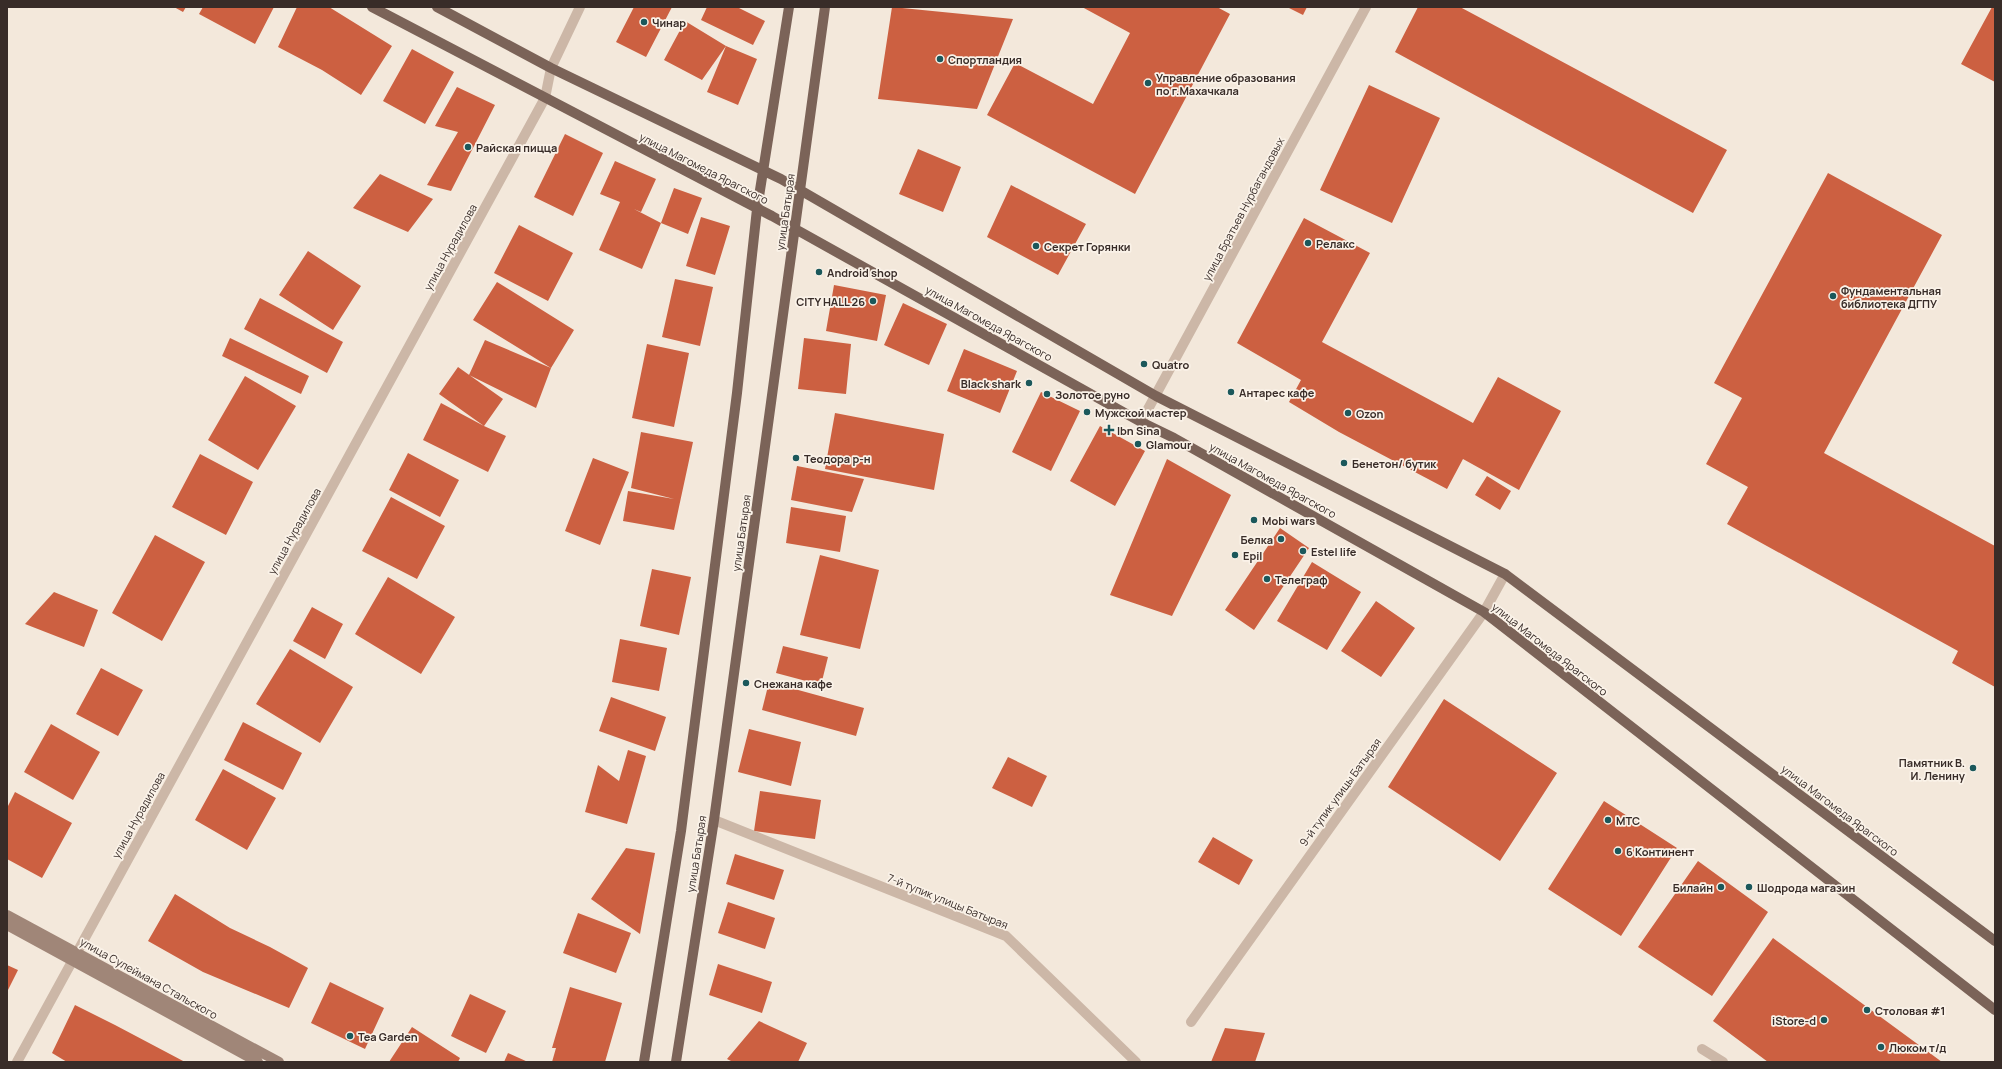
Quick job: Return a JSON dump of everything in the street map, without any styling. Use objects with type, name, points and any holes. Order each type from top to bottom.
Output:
[{"type":"main road","name":"улица Магомеда Ярагского","points":[[372,7],[795,229],[1141,422],[1174,438],[1484,612],[1995,1010]]},
{"type":"main road","name":"улица Магомеда Ярагского","points":[[437,7],[551,68],[764,170],[1156,396],[1505,574],[1995,941]]},
{"type":"main road","name":"улица Батырая","points":[[644,1062],[681,831],[737,393],[757,209],[789,7]]},
{"type":"main road","name":"улица Батырая","points":[[676,1062],[714,820],[825,7]]},
{"type":"main road","name":"улица Сулеймана Стальского","points":[[7,915],[74,956],[258,1062]]},
{"type":"main road","name":"улица Сулеймана Стальского","points":[[7,925],[74,956],[279,1062]]},
{"type":"street","name":"улица Нурадилова","points":[[17,1062],[545,98],[551,68],[580,7]]},
{"type":"street","name":"улица Братьев Нурбагандовых","points":[[1141,422],[1366,7]]},
{"type":"street","name":"9-й тупик улицы Батырая","points":[[1191,1022],[1484,612],[1505,574]]},
{"type":"street","name":"7-й тупик улицы Батырая","points":[[714,820],[1006,936],[1136,1062]]},
{"type":"street","points":[[1702,1049],[1723,1062]]},
{"type":"building","points":[[174,7],[186,7],[183,12]]},
{"type":"building","points":[[203,7],[274,7],[255,44],[199,14]]},
{"type":"building","points":[[297,7],[329,7],[392,46],[361,95],[322,70],[278,47]]},
{"type":"building","points":[[634,7],[672,7],[646,57],[616,42]]},
{"type":"building","points":[[707,7],[737,7],[765,21],[753,45],[701,20]]},
{"type":"building","name":"Спортландия","points":[[892,7],[1013,19],[977,109],[878,99]]},
{"type":"building","name":"Управление образования по г.Махачкала","points":[[1082,7],[1217,7],[1230,14],[1135,194],[987,115],[1015,63],[1093,104],[1130,33]]},
{"type":"building","points":[[1287,7],[1307,7],[1303,15]]},
{"type":"building","points":[[1418,7],[1460,7],[1727,150],[1693,213],[1395,52]]},
{"type":"building","points":[[1992,7],[1995,7],[1995,82],[1961,64]]},
{"type":"building","points":[[685,21],[726,46],[702,80],[664,60]]},
{"type":"building","points":[[726,46],[757,59],[738,105],[707,92]]},
{"type":"building","points":[[412,49],[454,72],[425,124],[383,101]]},
{"type":"building","points":[[1369,85],[1440,118],[1392,223],[1320,190]]},
{"type":"building","points":[[457,87],[495,105],[451,191],[427,185],[458,132],[435,126]]},
{"type":"building","points":[[565,134],[603,153],[573,216],[534,197]]},
{"type":"building","points":[[918,149],[961,167],[943,212],[899,194]]},
{"type":"building","points":[[615,161],[656,179],[641,212],[634,209],[661,223],[642,269],[599,250],[620,202],[600,194]]},
{"type":"building","points":[[1828,173],[1942,235],[1824,453],[1995,546],[1995,687],[1952,663],[1958,651],[1727,524],[1748,487],[1706,464],[1742,398],[1714,383]]},
{"type":"building","points":[[380,174],[433,199],[408,232],[353,208]]},
{"type":"building","points":[[1011,185],[1086,224],[1058,275],[987,237]]},
{"type":"building","points":[[674,188],[702,198],[688,234],[661,223]]},
{"type":"building","points":[[701,217],[730,226],[715,275],[686,266]]},
{"type":"building","points":[[1304,218],[1370,253],[1322,342],[1473,423],[1498,377],[1561,411],[1519,490],[1463,459],[1447,489],[1339,432],[1289,402],[1301,380],[1237,343]]},
{"type":"building","points":[[519,225],[573,253],[548,301],[494,273]]},
{"type":"building","points":[[308,251],[361,286],[333,330],[279,295]]},
{"type":"building","points":[[675,279],[713,287],[700,346],[662,337]]},
{"type":"building","points":[[497,282],[574,330],[551,368],[473,320]]},
{"type":"building","points":[[834,285],[886,295],[877,341],[826,331]]},
{"type":"building","points":[[260,298],[343,342],[327,373],[244,329]]},
{"type":"building","points":[[903,303],[947,324],[929,365],[884,345]]},
{"type":"building","points":[[230,338],[309,376],[301,394],[222,356]]},
{"type":"building","points":[[804,338],[851,344],[846,394],[798,389]]},
{"type":"building","points":[[485,340],[551,368],[536,408],[469,375]]},
{"type":"building","points":[[647,344],[689,353],[674,427],[632,418]]},
{"type":"building","points":[[964,349],[1017,371],[1000,413],[947,391]]},
{"type":"building","points":[[458,367],[503,399],[484,426],[439,394]]},
{"type":"building","points":[[245,376],[296,406],[258,470],[208,440]]},
{"type":"building","points":[[1041,392],[1080,411],[1051,471],[1012,452]]},
{"type":"building","points":[[441,403],[506,436],[488,472],[423,440]]},
{"type":"building","points":[[835,413],[944,434],[934,490],[825,469]]},
{"type":"building","points":[[1100,426],[1145,451],[1115,506],[1070,481]]},
{"type":"building","points":[[641,432],[693,442],[674,530],[623,521],[628,491],[674,499],[631,488]]},
{"type":"building","points":[[408,453],[459,480],[440,517],[389,490]]},
{"type":"building","points":[[200,454],[253,482],[226,535],[172,507]]},
{"type":"building","points":[[593,458],[629,472],[600,545],[565,531]]},
{"type":"building","points":[[1167,459],[1231,495],[1172,616],[1110,595]]},
{"type":"building","points":[[797,466],[864,479],[852,512],[791,500]]},
{"type":"building","points":[[1487,476],[1511,491],[1500,510],[1475,495]]},
{"type":"building","points":[[391,497],[445,526],[417,579],[362,551]]},
{"type":"building","points":[[791,507],[846,516],[840,552],[786,543]]},
{"type":"building","name":"Телеграф","points":[[1280,528],[1309,548],[1254,630],[1225,610]]},
{"type":"building","points":[[155,535],[205,562],[162,641],[112,613]]},
{"type":"building","points":[[820,555],[879,570],[860,649],[800,635]]},
{"type":"building","points":[[1312,562],[1361,592],[1327,650],[1277,621]]},
{"type":"building","points":[[652,569],[691,577],[679,635],[640,626]]},
{"type":"building","points":[[388,577],[455,617],[421,674],[355,634]]},
{"type":"building","points":[[54,592],[98,610],[84,647],[25,624]]},
{"type":"building","points":[[1376,601],[1415,628],[1381,677],[1341,651]]},
{"type":"building","points":[[312,607],[343,624],[325,659],[293,641]]},
{"type":"building","points":[[620,639],[667,648],[659,691],[612,682]]},
{"type":"building","points":[[783,646],[828,657],[821,685],[776,673]]},
{"type":"building","points":[[290,649],[353,687],[320,743],[256,704]]},
{"type":"building","points":[[101,668],[143,690],[118,736],[76,714]]},
{"type":"building","points":[[769,682],[864,708],[856,736],[762,710]]},
{"type":"building","points":[[611,697],[666,717],[655,751],[599,731]]},
{"type":"building","points":[[1444,699],[1557,773],[1500,861],[1388,787]]},
{"type":"building","points":[[243,722],[302,753],[283,790],[224,760]]},
{"type":"building","points":[[51,724],[100,752],[73,800],[24,772]]},
{"type":"building","points":[[749,729],[801,742],[791,786],[738,772]]},
{"type":"building","points":[[628,750],[646,756],[627,824],[585,812],[598,765],[619,781]]},
{"type":"building","points":[[1008,757],[1047,776],[1032,807],[992,788]]},
{"type":"building","points":[[223,769],[276,798],[247,850],[195,820]]},
{"type":"building","points":[[760,791],[821,800],[815,839],[754,831]]},
{"type":"building","points":[[15,792],[72,823],[42,878],[7,859],[7,808]]},
{"type":"building","points":[[1604,801],[1677,848],[1621,936],[1548,889]]},
{"type":"building","points":[[1213,837],[1253,860],[1239,885],[1198,862]]},
{"type":"building","points":[[626,848],[655,853],[640,934],[591,899]]},
{"type":"building","points":[[735,854],[784,870],[774,900],[726,884]]},
{"type":"building","points":[[1698,861],[1768,912],[1712,996],[1638,947]]},
{"type":"building","points":[[175,894],[230,928],[270,947],[308,968],[289,1008],[203,972],[148,941]]},
{"type":"building","points":[[728,902],[775,918],[765,949],[718,933]]},
{"type":"building","points":[[578,913],[631,933],[616,973],[563,953]]},
{"type":"building","points":[[1773,938],[1942,1062],[1768,1062],[1713,1021]]},
{"type":"building","points":[[718,964],[772,982],[762,1013],[709,995]]},
{"type":"building","points":[[7,965],[18,970],[7,992]]},
{"type":"building","points":[[330,982],[384,1008],[365,1049],[311,1023]]},
{"type":"building","points":[[570,987],[622,1003],[605,1062],[552,1062],[556,1048],[552,1048]]},
{"type":"building","points":[[470,994],[506,1011],[486,1053],[451,1036]]},
{"type":"building","points":[[75,1005],[185,1062],[67,1062],[52,1053]]},
{"type":"building","points":[[759,1021],[807,1043],[798,1062],[733,1062],[727,1059]]},
{"type":"building","points":[[412,1027],[460,1058],[458,1062],[389,1062]]},
{"type":"building","points":[[1225,1028],[1265,1033],[1255,1062],[1211,1062]]},
{"type":"building","points":[[508,1053],[528,1062],[504,1062]]},
{"type":"place","name":"Чинар","points":[[644,22]]},
{"type":"place","name":"Спортландия","points":[[940,59]]},
{"type":"place","name":"Управление образования по г.Махачкала","points":[[1148,83]]},
{"type":"place","name":"Райская пицца","points":[[468,147]]},
{"type":"place","name":"Релакс","points":[[1308,243]]},
{"type":"place","name":"Секрет Горянки","points":[[1036,246]]},
{"type":"place","name":"Android shop","points":[[819,272]]},
{"type":"place","name":"Фундаментальная библиотека ДГПУ","points":[[1833,296]]},
{"type":"place","name":"CITY HALL 26","points":[[873,301]]},
{"type":"place","name":"Quatro","points":[[1144,364]]},
{"type":"place","name":"Black shark","points":[[1029,383]]},
{"type":"place","name":"Антарес кафе","points":[[1231,392]]},
{"type":"place","name":"Золотое руно","points":[[1047,394]]},
{"type":"place","name":"Мужской мастер","points":[[1087,412]]},
{"type":"place","name":"Ozon","points":[[1348,413]]},
{"type":"place","name":"Ibn Sina","points":[[1109,430]]},
{"type":"place","name":"Glamour","points":[[1138,444]]},
{"type":"place","name":"Теодора р-н","points":[[796,458]]},
{"type":"place","name":"Бенетон/ бутик","points":[[1344,463]]},
{"type":"place","name":"Mobi wars","points":[[1254,520]]},
{"type":"place","name":"Белка","points":[[1281,539]]},
{"type":"place","name":"Estel life","points":[[1303,551]]},
{"type":"place","name":"Epil","points":[[1235,555]]},
{"type":"place","name":"Телеграф","points":[[1267,579]]},
{"type":"place","name":"Снежана кафе","points":[[746,683]]},
{"type":"place","name":"Памятник В. И. Ленину","points":[[1973,768]]},
{"type":"place","name":"МТС","points":[[1608,820]]},
{"type":"place","name":"6 Континент","points":[[1618,851]]},
{"type":"place","name":"Билайн","points":[[1721,887]]},
{"type":"place","name":"Шодрода магазин","points":[[1749,887]]},
{"type":"place","name":"Столовая #1","points":[[1867,1010]]},
{"type":"place","name":"iStore-d","points":[[1824,1020]]},
{"type":"place","name":"Tea Garden","points":[[350,1036]]},
{"type":"place","name":"Люком т/д","points":[[1881,1047]]}]
